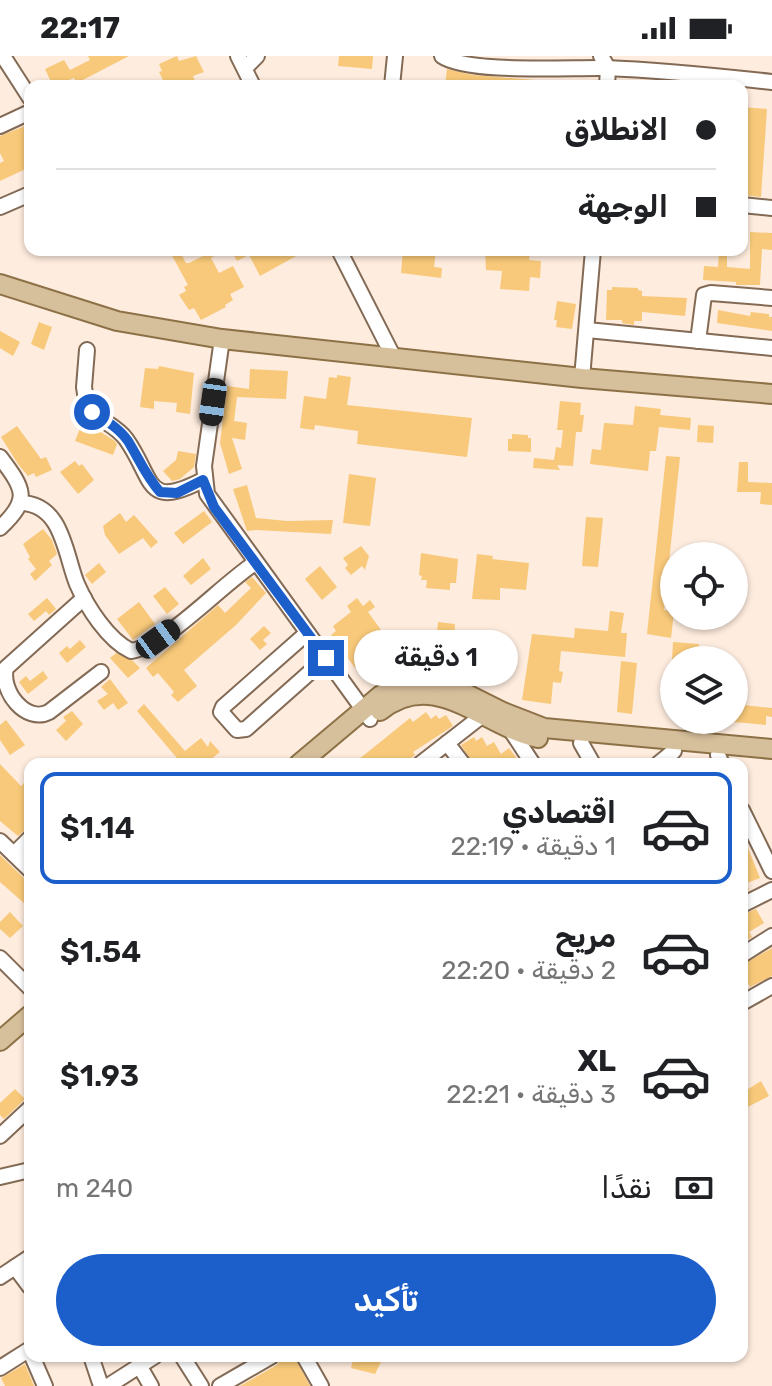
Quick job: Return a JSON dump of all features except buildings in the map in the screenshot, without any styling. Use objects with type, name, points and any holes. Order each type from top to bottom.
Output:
[{"type":"main road","points":[[0,284],[117,321],[222,339],[582,378],[772,394]]},
{"type":"main road","points":[[323,758],[397,686],[414,681],[434,681],[465,692],[503,712],[544,728],[711,754],[772,749]]},
{"type":"main road","points":[[307,758],[367,714],[396,700],[420,694],[446,698],[510,729],[542,738],[746,758]]},
{"type":"main road","points":[[748,758],[772,761]]},
{"type":"main road","points":[[0,1025],[24,1004]]},
{"type":"main road","points":[[0,1041],[24,1020]]},
{"type":"street","points":[[3,56],[24,89]]},
{"type":"street","points":[[242,62],[257,56]]},
{"type":"street","points":[[393,80],[395,56]]},
{"type":"street","points":[[442,56],[464,64],[605,62],[712,80]]},
{"type":"street","points":[[748,82],[772,82]]},
{"type":"street","points":[[0,126],[24,115]]},
{"type":"street","points":[[0,206],[24,196]]},
{"type":"street","points":[[748,206],[772,208]]},
{"type":"street","points":[[342,256],[394,358]]},
{"type":"street","points":[[582,378],[593,256]]},
{"type":"street","points":[[698,341],[704,295],[772,298]]},
{"type":"street","points":[[587,330],[772,348]]},
{"type":"street","points":[[222,339],[203,480],[214,507],[367,714]]},
{"type":"street","points":[[87,350],[84,387],[87,407],[127,440],[156,487],[164,494],[172,494],[203,480]]},
{"type":"street","points":[[0,457],[22,490],[17,511],[0,528]]},
{"type":"street","points":[[21,503],[35,505],[54,522],[67,547],[76,582],[84,598],[126,649],[136,651],[167,632],[233,577],[255,563]]},
{"type":"street","points":[[84,598],[6,668],[2,683],[4,691],[16,704],[40,716],[101,672]]},
{"type":"street","points":[[307,633],[223,707],[221,715],[233,728],[244,730],[326,658]]},
{"type":"street","points":[[428,758],[483,715]]},
{"type":"street","points":[[510,729],[529,758]]},
{"type":"street","points":[[447,743],[458,758]]},
{"type":"street","points":[[581,743],[590,758]]},
{"type":"street","points":[[665,758],[674,751]]},
{"type":"street","points":[[748,831],[772,871]]},
{"type":"street","points":[[0,841],[24,864]]},
{"type":"street","points":[[14,854],[24,844]]},
{"type":"street","points":[[748,902],[772,890]]},
{"type":"street","points":[[748,951],[772,936]]},
{"type":"street","points":[[0,958],[24,982]]},
{"type":"street","points":[[748,1000],[772,986]]},
{"type":"street","points":[[0,1136],[24,1114]]},
{"type":"street","points":[[0,1177],[24,1171]]},
{"type":"street","points":[[0,1277],[24,1261]]},
{"type":"street","points":[[15,1267],[24,1279]]},
{"type":"street","points":[[0,1368],[24,1354]]},
{"type":"street","points":[[35,1362],[45,1386]]},
{"type":"street","points":[[93,1362],[101,1386]]},
{"type":"street","points":[[108,1386],[144,1362]]},
{"type":"street","points":[[149,1362],[151,1386]]},
{"type":"street","points":[[186,1362],[201,1386]]},
{"type":"street","points":[[220,1386],[262,1362]]},
{"type":"street","points":[[307,1362],[321,1386]]},
{"type":"route","points":[[92,412],[110,423],[127,440],[143,470],[160,492],[177,493],[203,480],[214,507],[326,658]]}]
